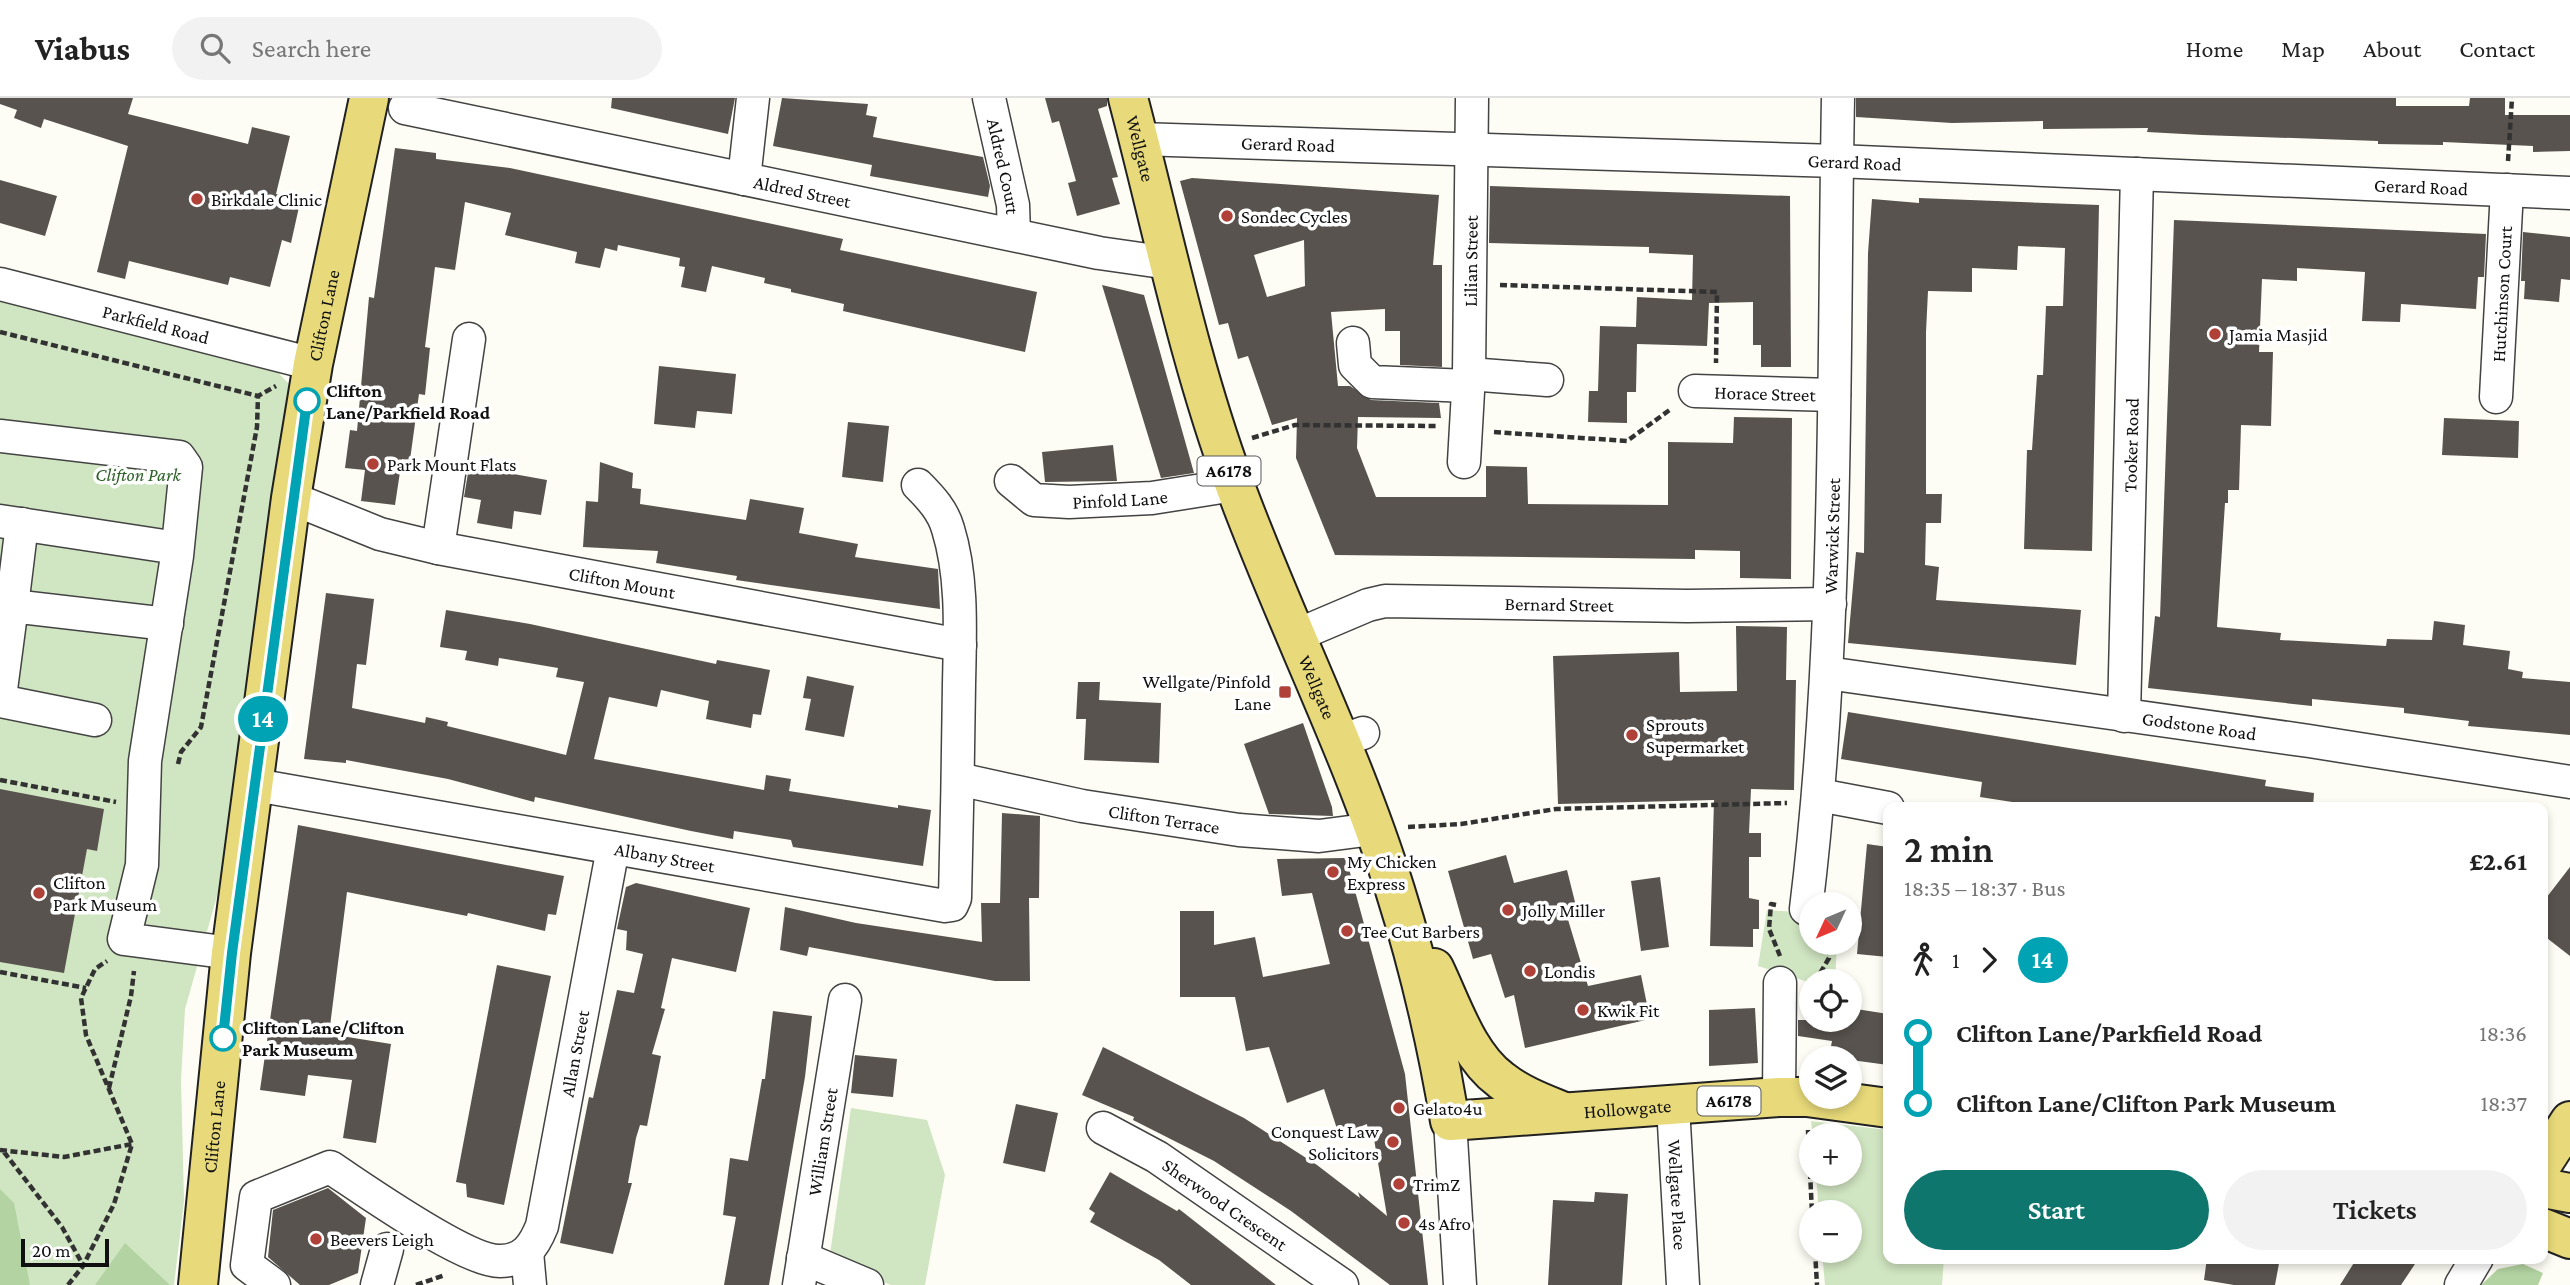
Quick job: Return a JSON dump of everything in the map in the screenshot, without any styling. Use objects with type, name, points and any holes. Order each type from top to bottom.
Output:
[{"type":"main road","name":"Clifton Lane","points":[[198,1285],[232,953],[291,498],[313,364],[369,98]]},
{"type":"main road","name":"Wellgate","points":[[1128,98],[1205,396],[1234,485],[1295,636],[1351,737],[1373,829],[1395,888],[1438,1048],[1450,1121]]},
{"type":"main road","name":"A6178","points":[[1395,888],[1474,1050],[1487,1068],[1520,1094],[1569,1114]]},
{"type":"main road","name":"Hollowgate","points":[[1450,1121],[1793,1097],[1883,1107]]},
{"type":"main road","points":[[2548,1155],[2570,1121]]},
{"type":"main road","points":[[2548,1189],[2570,1194]]},
{"type":"main road","points":[[2548,1230],[2570,1239]]},
{"type":"street","points":[[744,179],[753,98]]},
{"type":"street","name":"Aldred Court","points":[[989,98],[1013,205],[1014,234]]},
{"type":"street","name":"Lilian Street","points":[[1464,462],[1468,380],[1472,98]]},
{"type":"street","name":"Warwick Street","points":[[1808,892],[1819,799],[1830,604],[1838,98]]},
{"type":"street","name":"Aldred Street","points":[[405,107],[438,106],[744,179],[1099,253],[1169,263]]},
{"type":"street","name":"Gerard Road","points":[[1139,139],[1837,160],[2570,194]]},
{"type":"street","name":"Tooker Road","points":[[2124,716],[2137,174]]},
{"type":"street","name":"Hutchinson Court","points":[[2496,397],[2507,190]]},
{"type":"street","name":"Parkfield Road","points":[[0,284],[313,364]]},
{"type":"street","points":[[438,548],[469,339]]},
{"type":"street","points":[[1353,343],[1359,372],[1372,382],[1547,380]]},
{"type":"street","name":"Horace Street","points":[[1706,392],[1834,396]]},
{"type":"street","points":[[0,436],[179,457],[186,467],[167,624],[145,761],[142,865],[124,939],[232,953]]},
{"type":"street","name":"Pinfold Lane","points":[[1011,481],[1034,500],[1069,502],[1152,498],[1234,485]]},
{"type":"street","points":[[918,485],[935,502],[948,527],[956,562],[960,645],[958,779]]},
{"type":"street","name":"Clifton Mount","points":[[291,498],[380,534],[438,548],[960,645]]},
{"type":"street","points":[[95,720],[0,699],[12,606],[11,523],[177,548]]},
{"type":"street","name":"Bernard Street","points":[[1295,636],[1367,605],[1385,601],[1687,606],[1830,604]]},
{"type":"street","points":[[12,606],[167,624]]},
{"type":"street","name":"Godstone Road","points":[[1827,673],[2570,782]]},
{"type":"street","name":"Albany Street","points":[[255,785],[945,906],[952,905],[955,898],[958,779]]},
{"type":"street","name":"Clifton Terrace","points":[[958,779],[1082,806],[1239,830],[1319,836],[1373,829]]},
{"type":"street","points":[[1819,799],[1883,807]]},
{"type":"street","name":"Allan Street","points":[[527,1252],[533,1247],[542,1226],[613,848]]},
{"type":"street","points":[[1780,983],[1793,1097]]},
{"type":"street","name":"William Street","points":[[801,1272],[845,1000]]},
{"type":"street","name":"Wellgate Place","points":[[1673,1106],[1682,1285]]},
{"type":"street","name":"Wellgate","points":[[1450,1121],[1460,1285]]},
{"type":"street","name":"Sherwood Crescent","points":[[1103,1128],[1157,1157],[1342,1285]]},
{"type":"street","points":[[274,1285],[247,1265],[256,1197],[330,1167],[398,1211],[480,1258],[500,1261],[520,1257],[527,1252]]},
{"type":"street","points":[[377,1285],[387,1248]]},
{"type":"street","points":[[527,1252],[530,1285]]},
{"type":"street","points":[[2461,1285],[2473,1264]]},
{"type":"street","points":[[801,1272],[867,1285]]},
{"type":"path","points":[[2507,190],[2512,98]]},
{"type":"path","points":[[1469,284],[1717,292],[1706,392]]},
{"type":"path","points":[[0,332],[258,396]]},
{"type":"path","points":[[0,780],[145,808]]},
{"type":"path","points":[[1373,829],[1461,824],[1556,809],[1819,799]]},
{"type":"path","points":[[1780,983],[1784,967],[1769,929],[1771,904],[1799,908]]},
{"type":"path","points":[[109,1088],[131,996],[137,942]]},
{"type":"path","points":[[0,972],[86,988]]},
{"type":"path","points":[[1793,1097],[1810,1200]]},
{"type":"path","points":[[2,1151],[64,1157],[132,1144]]},
{"type":"path","points":[[2,1151],[62,1227],[83,1266]]},
{"type":"path","points":[[1816,1263],[1817,1285]]},
{"type":"green space","name":"Clifton Park","points":[[0,296],[270,364],[289,384],[238,775],[219,889],[185,1009],[181,1080],[184,1201],[174,1285],[0,1285]]},
{"type":"green space","points":[[1767,910],[1799,912],[1799,956],[1836,956],[1836,969],[1799,969],[1799,979],[1758,966]]},
{"type":"green space","points":[[851,1108],[927,1120],[945,1175],[925,1285],[891,1285],[829,1261]]},
{"type":"green space","points":[[1862,1127],[1883,1129],[1883,1264],[1944,1264],[1942,1285],[1825,1285],[1823,1263],[1862,1263],[1862,1200],[1818,1200],[1817,1186],[1862,1186]]},
{"type":"green space","points":[[0,1189],[14,1203],[30,1285],[0,1285]]},
{"type":"green space","points":[[125,1243],[170,1285],[95,1285]]},
{"type":"green space","points":[[2523,1264],[2543,1273],[2538,1285],[2481,1285],[2498,1269]]},
{"type":"building","name":"Birkdale Clinic","points":[[0,98],[133,98],[128,114],[248,144],[252,127],[290,136],[276,194],[281,195],[279,202],[299,207],[291,243],[282,240],[270,287],[230,277],[228,285],[129,261],[125,279],[97,272],[128,146],[44,119],[41,128],[14,118],[17,110],[0,104]]},
{"type":"building","points":[[612,98],[735,98],[728,134],[611,108]]},
{"type":"building","points":[[782,98],[868,104],[866,115],[877,117],[873,137],[983,157],[990,186],[988,197],[870,176],[872,165],[773,146]]},
{"type":"building","points":[[1045,98],[1107,98],[1107,106],[1098,109],[1118,177],[1112,178],[1120,204],[1077,216],[1068,183],[1076,181],[1059,121],[1052,123]]},
{"type":"building","points":[[1856,98],[2396,98],[2396,106],[2469,106],[2470,98],[2505,98],[2505,115],[2570,115],[2570,151],[2533,152],[2533,146],[2443,142],[2443,145],[2378,144],[2378,141],[2147,132],[2148,128],[2043,129],[2043,121],[1952,123],[1856,117]]},
{"type":"building","points":[[395,148],[436,153],[436,159],[510,168],[843,239],[840,250],[1037,292],[1025,352],[843,311],[844,304],[791,292],[791,289],[764,283],[765,278],[712,266],[706,292],[681,287],[685,267],[679,266],[680,258],[618,245],[617,251],[605,248],[600,268],[575,263],[577,252],[505,235],[511,213],[465,202],[455,270],[435,267],[425,347],[430,348],[425,395],[419,394],[410,460],[402,459],[395,505],[361,501],[365,470],[345,468],[350,430],[357,431],[369,297],[374,298]]},
{"type":"building","points":[[1192,178],[1439,195],[1433,265],[1442,265],[1442,367],[1400,365],[1400,331],[1385,331],[1385,309],[1331,312],[1338,386],[1350,386],[1371,400],[1439,403],[1441,418],[1358,417],[1357,448],[1376,497],[1486,497],[1486,466],[1527,467],[1528,504],[1668,505],[1668,442],[1733,443],[1734,417],[1792,418],[1791,579],[1740,578],[1740,551],[1695,550],[1695,559],[1335,555],[1296,458],[1297,418],[1272,425],[1248,356],[1238,359],[1228,323],[1219,325],[1180,181]],"holes":[[[1304,240],[1305,286],[1267,297],[1254,255]]]},
{"type":"building","points":[[0,180],[57,196],[45,236],[0,223]]},
{"type":"building","points":[[1490,186],[1790,196],[1791,367],[1761,367],[1761,345],[1753,345],[1753,302],[1709,303],[1707,346],[1637,344],[1636,392],[1627,392],[1627,423],[1588,422],[1589,391],[1598,391],[1600,326],[1636,327],[1637,297],[1692,300],[1693,255],[1649,253],[1649,247],[1489,243]]},
{"type":"building","points":[[1919,198],[2099,205],[2092,551],[2024,549],[2027,450],[2032,450],[2037,375],[2043,375],[2046,306],[2063,306],[2065,248],[2018,246],[2017,270],[1972,268],[1972,292],[1928,291],[1926,494],[1942,494],[1941,523],[1926,523],[1925,565],[1939,567],[1936,600],[2081,610],[2076,665],[1848,643],[1856,552],[1864,553],[1868,253],[1872,199],[1919,203]]},
{"type":"building","points":[[2174,220],[2486,234],[2484,277],[2478,277],[2476,309],[2401,304],[2400,322],[2362,321],[2365,272],[2297,268],[2297,281],[2262,279],[2259,352],[2273,352],[2271,426],[2241,425],[2239,490],[2228,490],[2228,503],[2225,503],[2217,627],[2281,633],[2280,640],[2386,646],[2387,639],[2432,640],[2434,621],[2465,625],[2463,645],[2510,651],[2508,669],[2523,672],[2522,678],[2570,682],[2570,735],[2468,726],[2469,721],[2404,713],[2404,708],[2312,699],[2312,706],[2148,688],[2155,616],[2160,617]]},
{"type":"building","points":[[2523,232],[2570,237],[2570,280],[2561,279],[2559,302],[2524,299],[2525,281],[2521,281]]},
{"type":"building","points":[[1102,285],[1144,295],[1194,473],[1161,478]]},
{"type":"building","points":[[659,366],[736,374],[732,414],[697,411],[695,428],[654,424]]},
{"type":"building","points":[[2444,418],[2519,421],[2518,458],[2442,455]]},
{"type":"building","points":[[848,422],[889,426],[883,482],[842,477]]},
{"type":"building","points":[[1113,445],[1117,481],[1045,482],[1042,452]]},
{"type":"building","name":"Park Mount Flats","points":[[470,461],[502,467],[502,472],[547,480],[541,515],[514,511],[512,529],[477,523],[481,500],[464,497]]},
{"type":"building","points":[[600,462],[633,473],[632,488],[641,489],[640,504],[746,520],[750,499],[804,508],[799,533],[858,544],[855,557],[938,569],[940,609],[736,580],[737,576],[656,563],[658,551],[583,547],[586,501],[598,502]]},
{"type":"building","points":[[326,593],[374,599],[366,665],[357,664],[352,708],[425,723],[426,717],[448,722],[447,726],[566,755],[584,682],[556,677],[558,668],[499,658],[498,666],[465,660],[467,651],[440,647],[446,610],[530,624],[716,664],[717,660],[770,670],[761,715],[753,714],[751,728],[706,719],[709,701],[661,690],[657,707],[609,697],[594,759],[764,790],[766,775],[791,779],[789,791],[898,808],[898,805],[931,810],[923,866],[793,847],[791,840],[734,831],[733,839],[535,797],[534,802],[448,779],[346,760],[346,763],[304,759]]},
{"type":"building","points":[[1736,626],[1787,627],[1786,680],[1796,680],[1794,790],[1751,789],[1749,833],[1761,833],[1761,857],[1749,857],[1749,898],[1759,900],[1759,929],[1753,929],[1753,947],[1710,946],[1714,800],[1558,804],[1553,656],[1679,652],[1680,692],[1737,691]]},
{"type":"building","points":[[807,676],[854,686],[844,737],[805,730],[811,699],[803,698]]},
{"type":"building","points":[[1078,682],[1100,682],[1099,700],[1161,703],[1159,763],[1084,760],[1086,719],[1076,719]]},
{"type":"building","points":[[1848,712],[2266,780],[2265,786],[2314,793],[2313,802],[2012,802],[1980,797],[1982,782],[1841,759]]},
{"type":"building","points":[[1303,723],[1333,816],[1269,814],[1244,744]]},
{"type":"building","name":"Clifton Park Museum","points":[[0,789],[104,809],[97,851],[87,849],[64,973],[0,962]]},
{"type":"building","points":[[1002,813],[1040,816],[1039,898],[1029,898],[1030,981],[995,981],[809,947],[807,956],[780,950],[785,907],[856,923],[982,942],[981,903],[1000,903]]},
{"type":"building","points":[[298,825],[564,876],[556,915],[548,914],[545,931],[468,913],[467,916],[347,892],[329,1034],[391,1044],[376,1143],[343,1138],[352,1080],[308,1075],[305,1096],[260,1090]]},
{"type":"building","points":[[1867,844],[1883,846],[1883,957],[1862,954],[1862,899]]},
{"type":"building","points":[[1506,855],[1514,883],[1567,870],[1577,910],[1566,913],[1588,986],[1641,975],[1650,1019],[1525,1048],[1514,995],[1505,998],[1491,954],[1473,959],[1448,871]]},
{"type":"building","points":[[1346,858],[1405,1074],[1428,1285],[1390,1285],[1291,1211],[1214,1161],[1133,1120],[1134,1117],[1082,1095],[1103,1047],[1244,1118],[1317,1165],[1360,1198],[1358,1192],[1387,1216],[1373,1133],[1368,1134],[1367,1124],[1339,1135],[1324,1089],[1287,1103],[1269,1047],[1246,1051],[1235,997],[1180,997],[1180,911],[1214,911],[1214,945],[1255,937],[1263,977],[1330,964],[1312,893],[1282,896],[1277,859]]},
{"type":"building","points":[[2570,867],[2570,956],[2548,939],[2548,896]]},
{"type":"building","points":[[1660,877],[1669,947],[1641,951],[1631,881]]},
{"type":"building","points":[[636,883],[750,908],[736,972],[672,958],[661,1008],[665,1009],[652,1054],[661,1056],[647,1126],[640,1125],[636,1138],[628,1183],[632,1183],[613,1254],[560,1243],[589,1097],[593,1098],[617,990],[634,993],[643,954],[626,950],[627,931],[617,929],[626,887]]},
{"type":"building","points":[[497,965],[551,976],[504,1205],[467,1197],[466,1184],[456,1182]]},
{"type":"building","points":[[1755,1008],[1758,1063],[1709,1066],[1709,1010]]},
{"type":"building","points":[[1862,1010],[1883,1013],[1883,1064],[1862,1061],[1862,1046],[1831,1046],[1832,1041],[1798,1036],[1798,1020],[1799,1032],[1862,1032]]},
{"type":"building","points":[[773,1011],[812,1016],[805,1077],[769,1285],[724,1285],[736,1217],[723,1215],[730,1158],[748,1161],[762,1079],[765,1079]]},
{"type":"building","points":[[855,1055],[897,1059],[893,1097],[851,1093]]},
{"type":"building","points":[[1016,1104],[1058,1113],[1045,1172],[1003,1163]]},
{"type":"building","points":[[1110,1172],[1177,1211],[1179,1209],[1276,1285],[1191,1285],[1159,1260],[1090,1222],[1095,1213],[1089,1209]]},
{"type":"building","name":"Beevers Leigh","points":[[328,1188],[366,1218],[358,1273],[329,1285],[300,1285],[268,1257],[273,1210]]},
{"type":"building","points":[[1595,1192],[1628,1194],[1622,1285],[1548,1285],[1553,1200],[1594,1202]]},
{"type":"building","points":[[2206,1264],[2279,1264],[2275,1285],[2234,1285],[2204,1280]]},
{"type":"building","points":[[2353,1264],[2415,1264],[2401,1285],[2340,1285]]},
{"type":"bus line","name":"14","points":[[223,1038],[291,498],[307,401]]},
{"type":"place","name":"Birkdale Clinic","points":[[197,199]]},
{"type":"place","name":"Sondec Cycles","points":[[1227,216]]},
{"type":"place","name":"Jamia Masjid","points":[[2215,334]]},
{"type":"place","name":"Clifton Lane/Parkfield Road","points":[[307,401]]},
{"type":"place","name":"Park Mount Flats","points":[[373,464]]},
{"type":"place","name":"Wellgate/Pinfold Lane","points":[[1285,692]]},
{"type":"place","name":"Sprouts Supermarket","points":[[1632,735]]},
{"type":"place","name":"My Chicken Express","points":[[1333,872]]},
{"type":"place","name":"Clifton Park Museum","points":[[39,893]]},
{"type":"place","name":"Jolly Miller","points":[[1508,910]]},
{"type":"place","name":"Tee Cut Barbers","points":[[1347,931]]},
{"type":"place","name":"Londis","points":[[1530,971]]},
{"type":"place","name":"Kwik Fit","points":[[1583,1010]]},
{"type":"place","name":"Clifton Lane/Clifton Park Museum","points":[[223,1038]]},
{"type":"place","name":"Gelato4u","points":[[1399,1108]]},
{"type":"place","name":"Conquest Law Solicitors","points":[[1393,1142]]},
{"type":"place","name":"TrimZ","points":[[1399,1184]]},
{"type":"place","name":"4s Afro","points":[[1404,1223]]},
{"type":"place","name":"Beevers Leigh","points":[[316,1239]]}]
